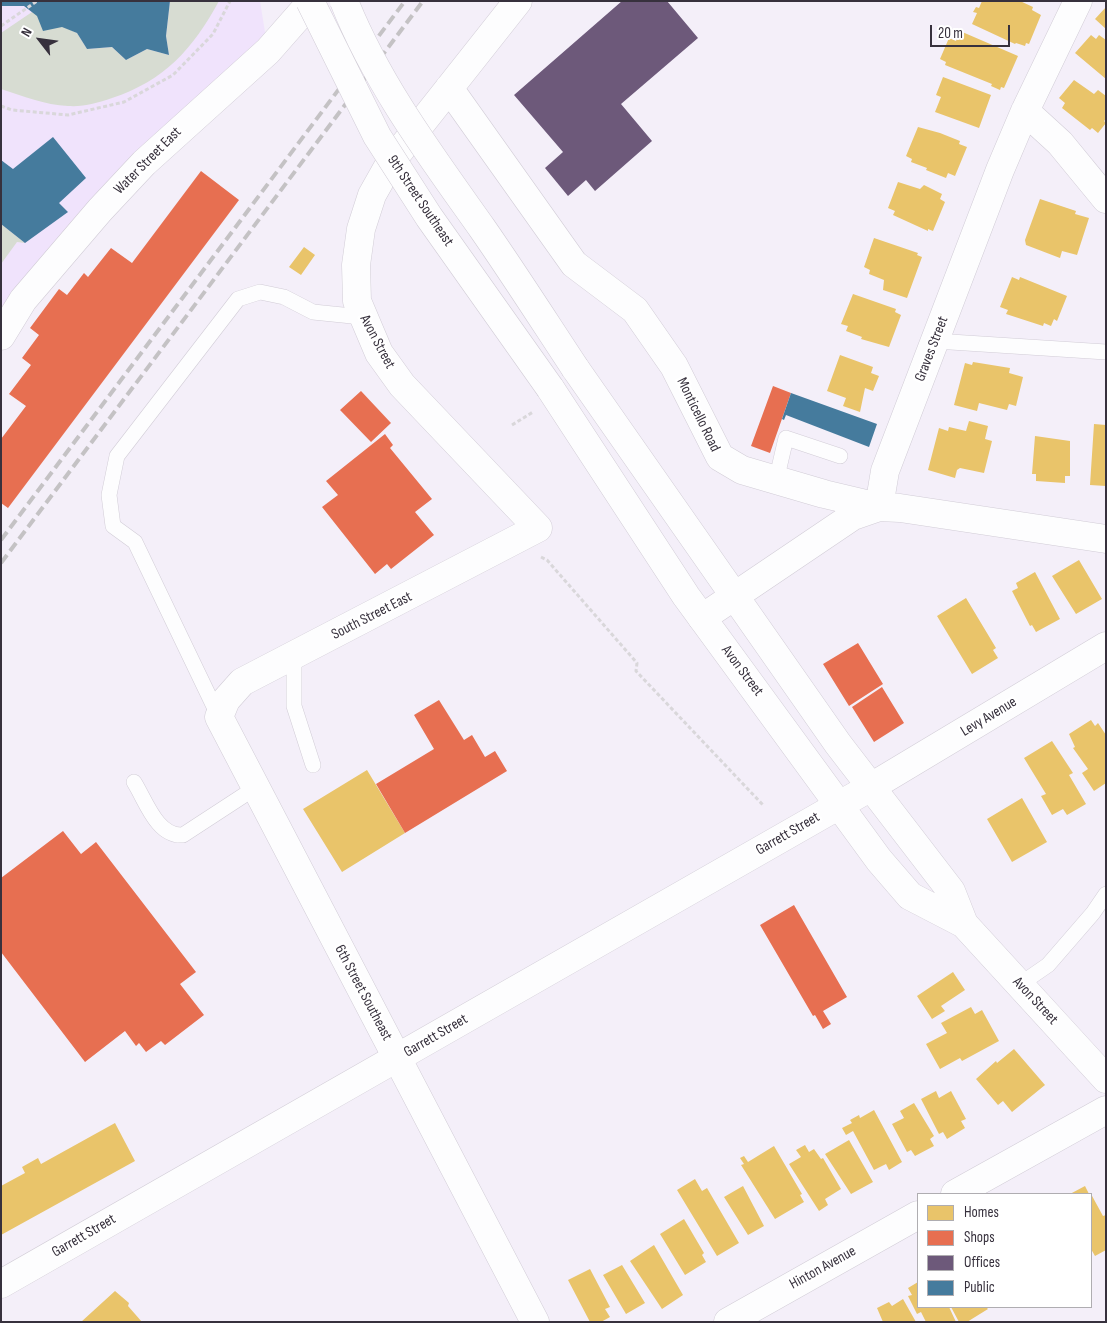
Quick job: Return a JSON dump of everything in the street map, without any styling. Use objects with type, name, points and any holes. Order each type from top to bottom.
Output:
[{"type":"street","name":"Water Street East","points":[[1,336],[23,300],[100,210],[144,163],[268,51],[311,1]]},
{"type":"street","name":"9th Street Southeast","points":[[311,1],[377,136],[545,398]]},
{"type":"street","name":"Avon Street","points":[[344,1],[356,30],[406,120],[496,248],[575,368],[733,596],[838,744],[951,891],[964,924],[1106,1078]]},
{"type":"street","name":"Avon Street","points":[[518,1],[390,163],[372,195],[361,229],[356,265],[357,301],[379,353],[402,386],[538,528]]},
{"type":"street","name":"Graves Street","points":[[879,508],[885,471],[1000,170],[1025,111],[1078,1]]},
{"type":"street","name":"Monticello Road","points":[[449,88],[574,264],[635,310],[674,366],[720,457],[742,470],[879,508],[900,508],[1106,539]]},
{"type":"street","points":[[1025,111],[1060,143],[1106,198]]},
{"type":"street","name":"Avon Street","points":[[545,398],[702,618],[840,804],[879,860],[910,896],[964,924]]},
{"type":"street","points":[[702,618],[853,516],[879,508]]},
{"type":"street","name":"South Street East","points":[[220,717],[226,700],[234,688],[538,528]]},
{"type":"street","name":"Levy Avenue","points":[[871,787],[1106,646]]},
{"type":"street","name":"6th Street Southeast","points":[[220,717],[255,788],[535,1322]]},
{"type":"street","name":"Garrett Street","points":[[1,1284],[871,787]]},
{"type":"street","points":[[957,1193],[1106,1110]]},
{"type":"street","name":"Hinton Avenue","points":[[728,1322],[917,1216]]},
{"type":"lane","points":[[220,717],[135,542],[113,526],[109,495],[117,456],[238,299],[260,292],[284,297],[313,312],[362,316]]},
{"type":"lane","points":[[935,341],[1106,352]]},
{"type":"lane","points":[[776,480],[786,438],[840,456]]},
{"type":"lane","points":[[294,655],[294,706],[313,766]]},
{"type":"lane","points":[[134,782],[162,829],[173,836],[183,835],[255,788]]},
{"type":"lane","points":[[1019,985],[1048,965],[1093,913],[1106,894]]},
{"type":"path","points":[[1,26],[37,1]]},
{"type":"path","points":[[1,106],[12,110],[68,115],[124,102],[174,75],[213,34],[230,1]]},
{"type":"path","points":[[512,425],[545,398]]},
{"type":"path","points":[[535,554],[547,560],[637,663],[636,671],[763,805]]},
{"type":"shaded area","points":[[1,1],[260,1],[268,51],[198,112],[1,336]]},
{"type":"shaded area","points":[[170,1],[219,1],[199,34],[175,61],[147,82],[130,91],[106,100],[74,106],[42,102],[1,89],[1,33],[32,12],[77,33],[87,49],[112,47],[126,60],[147,49],[169,55],[166,36]]},
{"type":"shaded area","points":[[1,224],[25,243],[17,242],[1,264]]},
{"type":"building: Homes","points":[[982,1],[1020,1],[1033,7],[1032,10],[1041,15],[1029,44],[1026,43],[1025,46],[1015,44],[972,24],[977,13],[973,12],[976,7],[979,8]]},
{"type":"building: Homes","points":[[1106,7],[1106,29],[1095,19]]},
{"type":"building: Homes","points":[[960,31],[1018,56],[1004,88],[1001,87],[1000,90],[991,86],[992,84],[945,65],[946,62],[940,59],[949,38],[956,41]]},
{"type":"building: Homes","points":[[1091,35],[1096,39],[1099,35],[1106,40],[1106,79],[1075,53]]},
{"type":"building: Homes","points":[[943,77],[991,95],[979,128],[935,112],[941,97],[936,95]]},
{"type":"building: Homes","points":[[1074,80],[1094,94],[1098,90],[1106,96],[1106,119],[1104,121],[1106,123],[1098,133],[1092,128],[1090,130],[1062,108],[1065,103],[1059,98]]},
{"type":"building: Homes","points":[[918,127],[960,141],[959,144],[967,147],[955,176],[948,173],[946,178],[926,170],[927,168],[911,162],[912,159],[906,156]]},
{"type":"building: Homes","points":[[898,182],[920,189],[924,185],[942,194],[940,199],[945,202],[933,231],[928,229],[928,231],[893,215],[895,211],[888,208]]},
{"type":"building: Homes","points":[[1040,199],[1076,211],[1075,214],[1089,218],[1077,255],[1062,251],[1060,258],[1026,245],[1025,240]]},
{"type":"building: Homes","points":[[874,238],[918,253],[917,255],[922,257],[907,298],[883,290],[884,280],[869,274],[870,270],[864,267]]},
{"type":"building: Homes","points":[[304,247],[315,255],[301,275],[289,267]]},
{"type":"building: Homes","points":[[1012,277],[1019,280],[1020,277],[1067,296],[1057,321],[1054,319],[1051,326],[1044,323],[1043,326],[1006,314],[1008,310],[1000,307]]},
{"type":"building: Homes","points":[[853,294],[896,309],[895,312],[901,315],[889,347],[861,339],[862,337],[846,331],[848,326],[841,324]]},
{"type":"building: Homes","points":[[840,355],[873,367],[871,373],[879,376],[873,391],[865,388],[860,412],[843,406],[846,398],[827,391]]},
{"type":"building: Homes","points":[[973,362],[1010,368],[1009,373],[1023,377],[1016,406],[1009,404],[1007,410],[979,403],[977,411],[954,405],[965,363],[972,365]]},
{"type":"building: Homes","points":[[969,421],[988,426],[985,439],[992,441],[984,473],[960,468],[957,470],[955,478],[928,470],[939,428],[948,431],[949,427],[966,431]]},
{"type":"building: Homes","points":[[1094,424],[1106,425],[1106,486],[1090,485]]},
{"type":"building: Homes","points":[[1035,436],[1070,441],[1070,476],[1065,476],[1065,483],[1036,481],[1036,474],[1032,474]]},
{"type":"building: Homes","points":[[1079,560],[1102,599],[1076,614],[1052,576]]},
{"type":"building: Homes","points":[[1035,572],[1060,619],[1036,632],[1032,625],[1030,626],[1012,591],[1018,588],[1016,583]]},
{"type":"building: Homes","points":[[966,598],[996,648],[993,650],[998,658],[972,674],[937,616]]},
{"type":"building: Homes","points":[[1091,720],[1095,726],[1098,723],[1106,735],[1106,783],[1094,791],[1082,773],[1088,769],[1073,748],[1075,747],[1069,734]]},
{"type":"building: Homes","points":[[1052,741],[1073,773],[1069,775],[1086,804],[1067,815],[1063,809],[1052,815],[1041,796],[1046,794],[1024,758]]},
{"type":"building: Homes","points":[[367,770],[405,833],[342,872],[303,809]]},
{"type":"building: Homes","points":[[1022,798],[1047,842],[1012,862],[987,819]]},
{"type":"building: Homes","points":[[953,972],[965,990],[941,1006],[945,1011],[932,1019],[917,996]]},
{"type":"building: Homes","points":[[971,1007],[975,1014],[982,1010],[999,1041],[962,1061],[960,1058],[940,1069],[926,1044],[947,1033],[941,1023]]},
{"type":"building: Homes","points":[[1014,1049],[1045,1085],[1012,1112],[1003,1101],[998,1105],[976,1079],[996,1061],[997,1063]]},
{"type":"building: Homes","points":[[936,1091],[939,1098],[951,1091],[966,1119],[961,1121],[965,1128],[947,1139],[943,1132],[939,1134],[921,1099]]},
{"type":"building: Homes","points":[[914,1103],[934,1136],[930,1139],[934,1146],[915,1156],[911,1150],[907,1152],[892,1124],[904,1118],[900,1111]]},
{"type":"building: Homes","points":[[874,1110],[902,1162],[889,1170],[886,1164],[874,1170],[853,1131],[846,1135],[842,1128],[852,1123],[850,1120],[859,1115],[860,1118]]},
{"type":"building: Homes","points":[[115,1123],[135,1161],[1,1235],[1,1186],[25,1173],[22,1167],[38,1158],[41,1164]]},
{"type":"building: Homes","points":[[849,1140],[873,1182],[851,1194],[825,1154]]},
{"type":"building: Homes","points":[[805,1145],[809,1152],[814,1149],[821,1159],[823,1158],[841,1189],[825,1199],[828,1205],[819,1211],[789,1164],[801,1157],[796,1150]]},
{"type":"building: Homes","points":[[774,1146],[802,1194],[800,1195],[804,1202],[775,1219],[741,1165],[744,1164],[740,1158],[744,1156],[748,1162]]},
{"type":"building: Homes","points":[[695,1179],[702,1191],[707,1188],[739,1243],[717,1256],[677,1190]]},
{"type":"building: Homes","points":[[743,1186],[764,1226],[748,1235],[724,1197]]},
{"type":"building: Homes","points":[[1085,1186],[1088,1193],[1072,1193]]},
{"type":"building: Homes","points":[[1092,1196],[1103,1216],[1106,1215],[1106,1250],[1095,1256],[1092,1251]]},
{"type":"building: Homes","points":[[684,1219],[704,1253],[702,1255],[706,1262],[685,1275],[660,1234]]},
{"type":"building: Homes","points":[[654,1245],[683,1295],[662,1309],[630,1261]]},
{"type":"building: Homes","points":[[622,1265],[645,1303],[626,1314],[603,1275]]},
{"type":"building: Homes","points":[[590,1269],[610,1307],[605,1309],[610,1317],[601,1322],[590,1322],[568,1280]]},
{"type":"building: Homes","points":[[917,1283],[917,1308],[949,1308],[956,1322],[926,1322],[921,1312],[917,1314],[908,1296],[912,1295],[908,1288]]},
{"type":"building: Homes","points":[[115,1291],[129,1303],[128,1306],[142,1322],[81,1322]]},
{"type":"building: Homes","points":[[903,1299],[916,1322],[883,1322],[877,1308],[889,1302],[892,1306]]},
{"type":"building: Homes","points":[[952,1308],[988,1309],[967,1322],[959,1322]]},
{"type":"building: Shops","points":[[201,171],[239,200],[8,508],[1,503],[1,439],[26,406],[9,394],[31,365],[22,358],[39,335],[30,328],[59,289],[67,295],[84,273],[88,277],[111,248],[132,263]]},
{"type":"building: Shops","points":[[773,386],[791,393],[770,453],[751,446]]},
{"type":"building: Shops","points":[[361,391],[391,423],[371,442],[340,410]]},
{"type":"building: Shops","points":[[385,434],[393,445],[390,448],[432,499],[415,512],[434,535],[391,569],[387,564],[375,574],[322,507],[338,495],[326,481]]},
{"type":"building: Shops","points":[[858,643],[883,684],[849,706],[823,664]]},
{"type":"building: Shops","points":[[882,687],[904,723],[874,742],[852,707]]},
{"type":"building: Shops","points":[[439,700],[464,740],[472,735],[485,757],[495,751],[507,771],[405,833],[376,784],[434,749],[414,715]]},
{"type":"building: Shops","points":[[63,831],[81,854],[96,842],[196,972],[180,984],[204,1015],[165,1045],[161,1041],[146,1052],[139,1043],[136,1046],[125,1031],[85,1062],[1,952],[1,878]]},
{"type":"building: Shops","points":[[794,905],[847,997],[823,1011],[831,1024],[823,1029],[815,1015],[813,1016],[760,925]]},
{"type":"building: Offices","points":[[622,1],[667,1],[698,38],[621,104],[652,141],[595,191],[586,180],[568,196],[545,168],[563,152],[514,95]]},
{"type":"building: Public","points":[[1,1],[170,1],[166,36],[169,55],[147,49],[126,60],[112,47],[87,49],[77,33],[62,27],[43,31],[37,16],[24,6],[2,6]]},
{"type":"building: Public","points":[[53,137],[86,178],[59,203],[68,212],[25,243],[1,224],[1,160],[13,169]]},
{"type":"building: Public","points":[[791,393],[877,424],[869,447],[786,415],[784,420],[782,419]]},
{"type":"railway","points":[[1,540],[405,1]]},
{"type":"railway","points":[[1,563],[423,1]]}]
